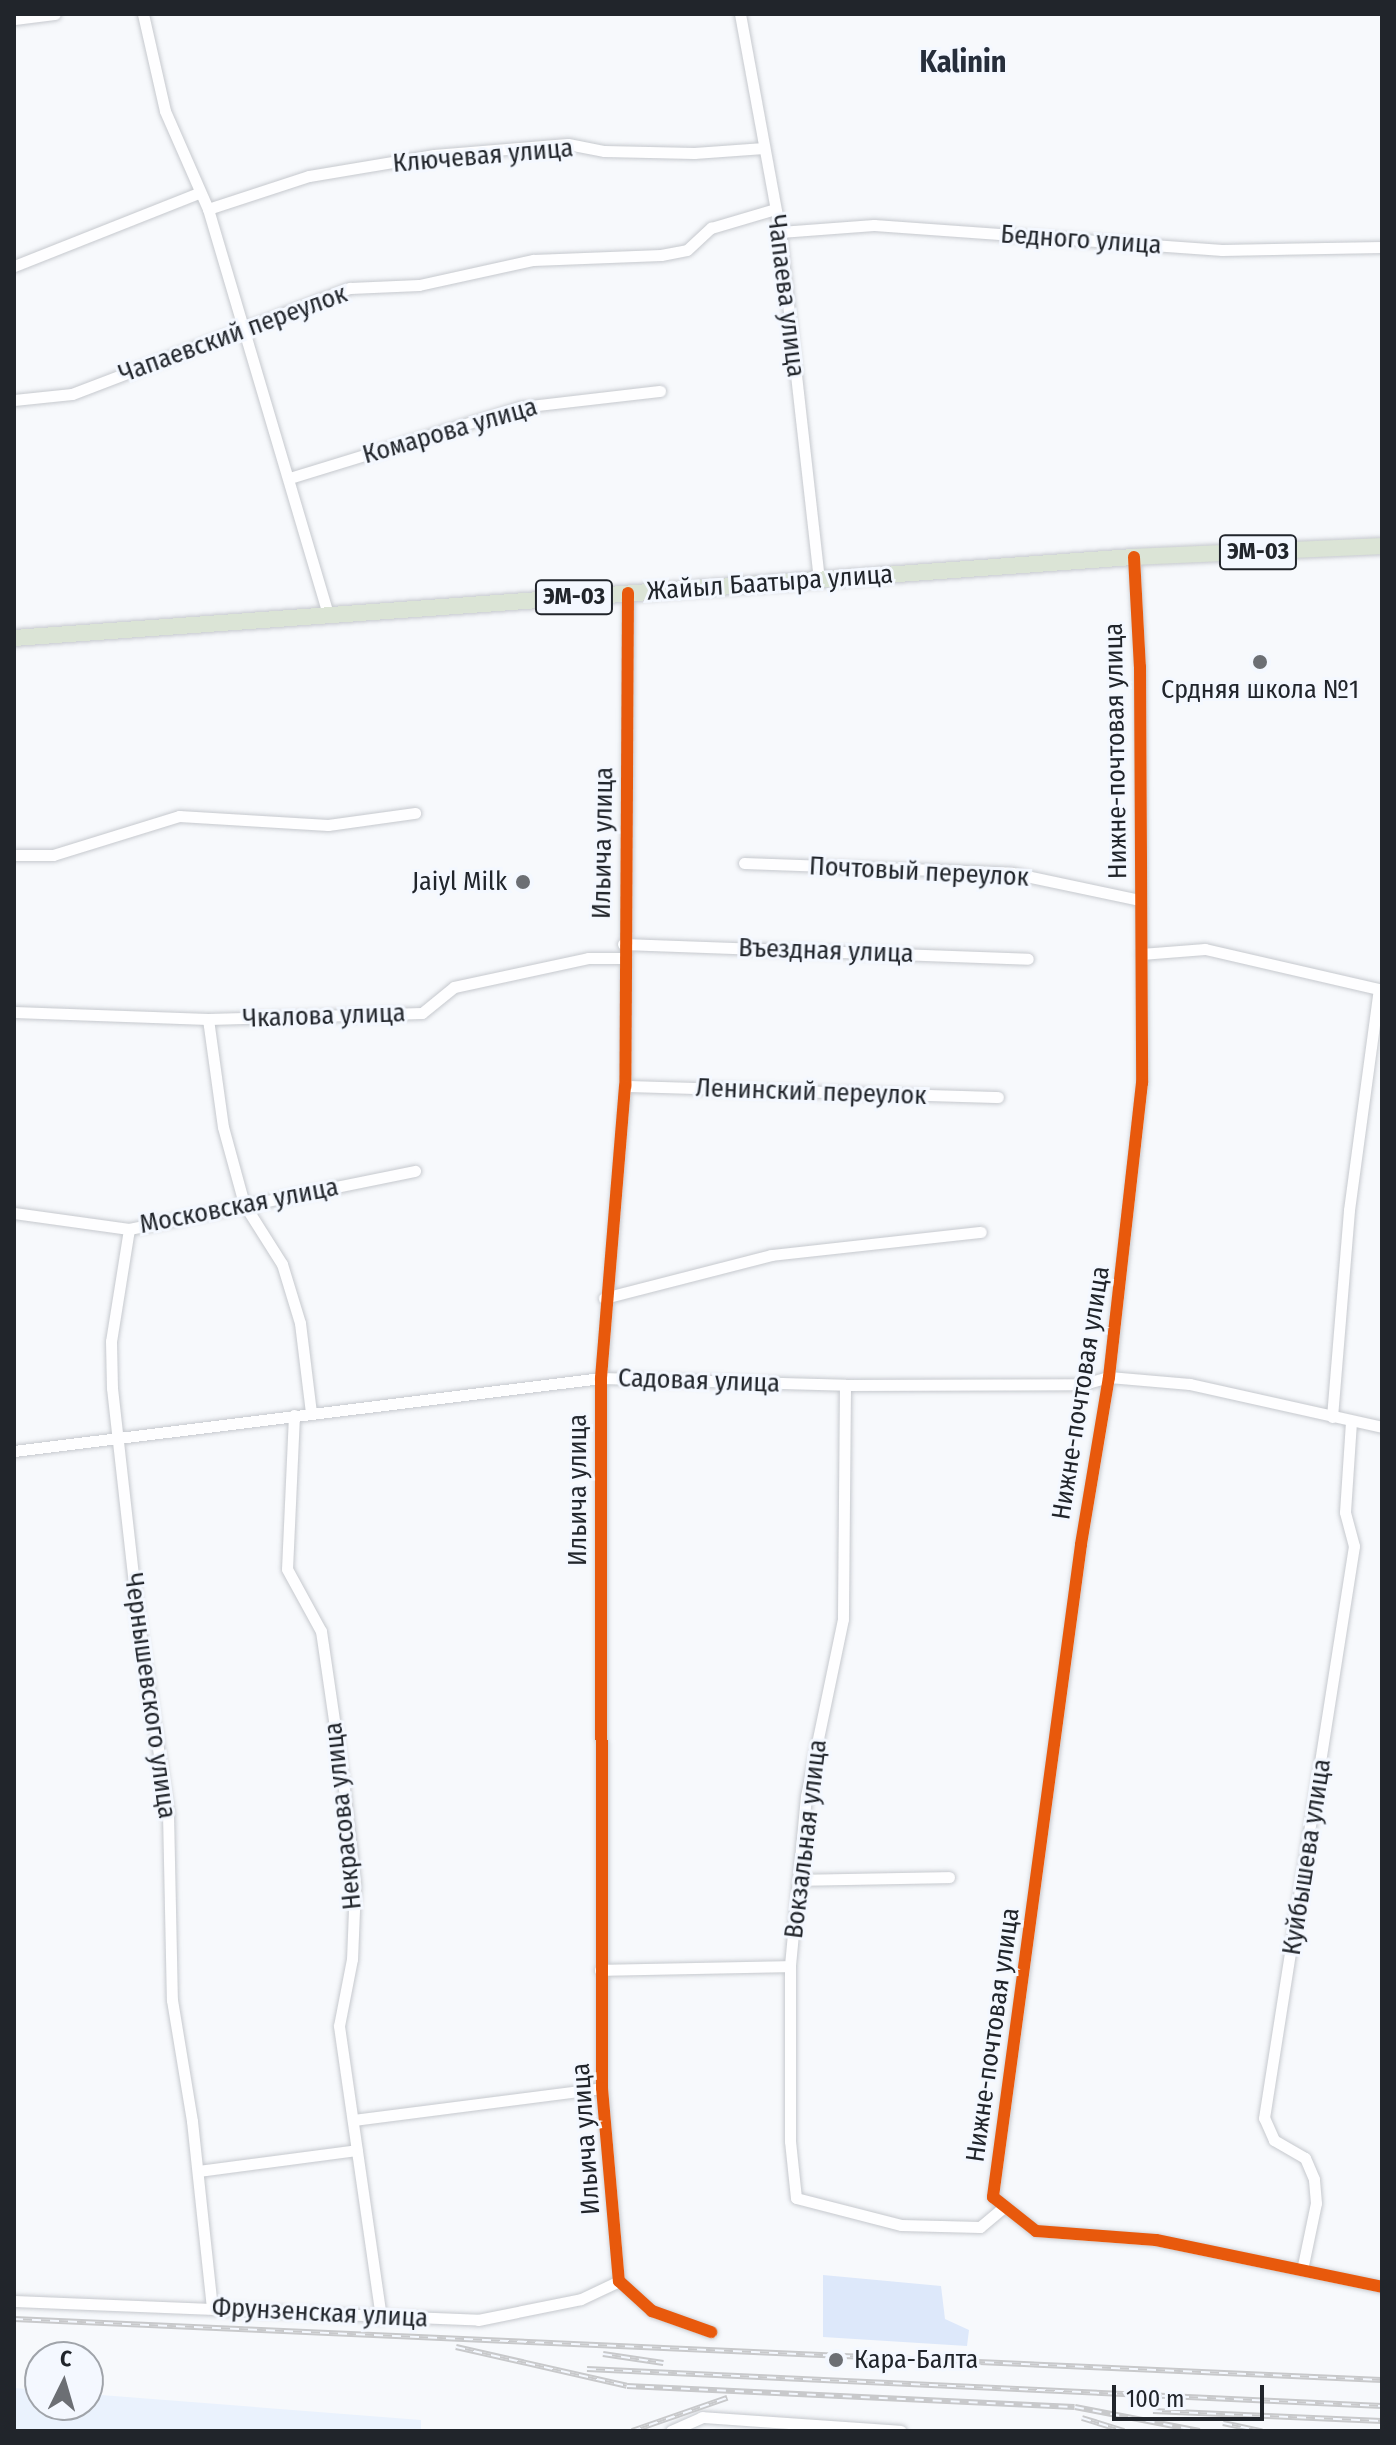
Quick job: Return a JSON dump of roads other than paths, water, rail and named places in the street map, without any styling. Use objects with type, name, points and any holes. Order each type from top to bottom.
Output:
[{"type":"highway","name":"Жайыл Баатыра улица","points":[[14,638],[1134,557],[1382,546]]},
{"type":"street","points":[[14,19],[55,14]]},
{"type":"street","points":[[143,14],[165,111],[198,193],[208,209],[246,329],[328,615]]},
{"type":"street","name":"Чапаева улица","points":[[740,14],[780,232],[819,580]]},
{"type":"street","name":"Ключевая улица","points":[[208,209],[309,176],[434,155],[568,144],[604,151],[694,153],[764,148]]},
{"type":"street","points":[[14,266],[198,193]]},
{"type":"street","name":"Чапаевский переулок","points":[[14,400],[72,394],[350,288],[419,285],[533,260],[687,250],[711,228],[775,209]]},
{"type":"street","name":"Бедного улица","points":[[780,232],[874,225],[1222,250],[1382,247]]},
{"type":"street","name":"Комарова улица","points":[[290,478],[521,407],[660,391]]},
{"type":"street","name":"Нижне-почтовая улица","points":[[1003,2208],[993,2197],[1081,1545],[1109,1377],[1142,1083],[1134,557]]},
{"type":"street","name":"Ильича улица","points":[[619,2281],[602,2088],[601,1378],[604,1298],[625,1086],[622,958],[628,593]]},
{"type":"street","points":[[14,855],[53,855],[179,816],[305,825],[369,822],[415,813]]},
{"type":"street","name":"Почтовый переулок","points":[[744,863],[1012,873],[1140,900]]},
{"type":"street","name":"Въездная улица","points":[[623,944],[1028,959]]},
{"type":"street","points":[[1141,954],[1205,949],[1380,990],[1349,1210],[1332,1417]]},
{"type":"street","name":"Чкалова улица","points":[[14,1012],[208,1019],[422,1013],[454,987],[588,958],[622,958]]},
{"type":"street","points":[[208,1019],[223,1127],[244,1204],[282,1264],[300,1323],[311,1413]]},
{"type":"street","name":"Ленинский переулок","points":[[625,1086],[998,1097]]},
{"type":"street","name":"Московская улица","points":[[14,1213],[129,1229],[415,1171]]},
{"type":"street","name":"Чернышевского улица","points":[[129,1229],[111,1341],[137,1611],[168,1813],[172,2000],[198,2171],[212,2308]]},
{"type":"street","points":[[604,1298],[771,1255],[981,1232]]},
{"type":"street","name":"Садовая улица","points":[[14,1451],[120,1435],[601,1378],[845,1385],[1084,1384],[1109,1377],[1190,1384],[1382,1427]]},
{"type":"street","name":"Вокзальная улица","points":[[845,1385],[843,1619],[806,1796],[790,1966],[790,2141],[796,2198],[901,2225],[980,2227],[1003,2208]]},
{"type":"street","name":"Некрасова улица","points":[[294,1415],[287,1569],[321,1631],[355,1885],[352,1959],[339,2026],[381,2318]]},
{"type":"street","name":"Куйбышева улица","points":[[1302,2270],[1316,2203],[1314,2179],[1305,2158],[1274,2140],[1264,2118],[1354,1546],[1345,1512],[1351,1422]]},
{"type":"street","points":[[798,1880],[949,1877]]},
{"type":"street","points":[[600,1970],[790,1966]]},
{"type":"street","points":[[353,2120],[602,2088]]},
{"type":"street","points":[[198,2171],[357,2150]]},
{"type":"street","points":[[1003,2208],[1036,2231],[1156,2240],[1382,2287]]},
{"type":"street","points":[[619,2281],[652,2311],[711,2332]]},
{"type":"street","name":"Фрунзенская улица","points":[[14,2301],[478,2320],[581,2299],[619,2281]]},
{"type":"street","points":[[671,2431],[702,2417],[733,2425],[901,2431]]},
{"type":"railway","points":[[14,2319],[1382,2380]]},
{"type":"railway","points":[[456,2347],[627,2386],[1075,2407],[1200,2431]]},
{"type":"railway","points":[[603,2354],[663,2363]]},
{"type":"railway","points":[[587,2369],[1382,2406]]},
{"type":"railway","points":[[632,2431],[727,2398]]},
{"type":"railway","points":[[1153,2411],[1382,2421]]},
{"type":"railway","points":[[1082,2418],[1124,2431]]},
{"type":"railway","points":[[1223,2423],[1262,2431]]},
{"type":"place","name":"Срдняя школа №1","points":[[1260,662]]},
{"type":"place","name":"Jaiyl Milk","points":[[523,882]]},
{"type":"place","name":"Кара-Балта","points":[[836,2360]]},
{"type":"district","name":"Kalinin","points":[[963,62]]}]
